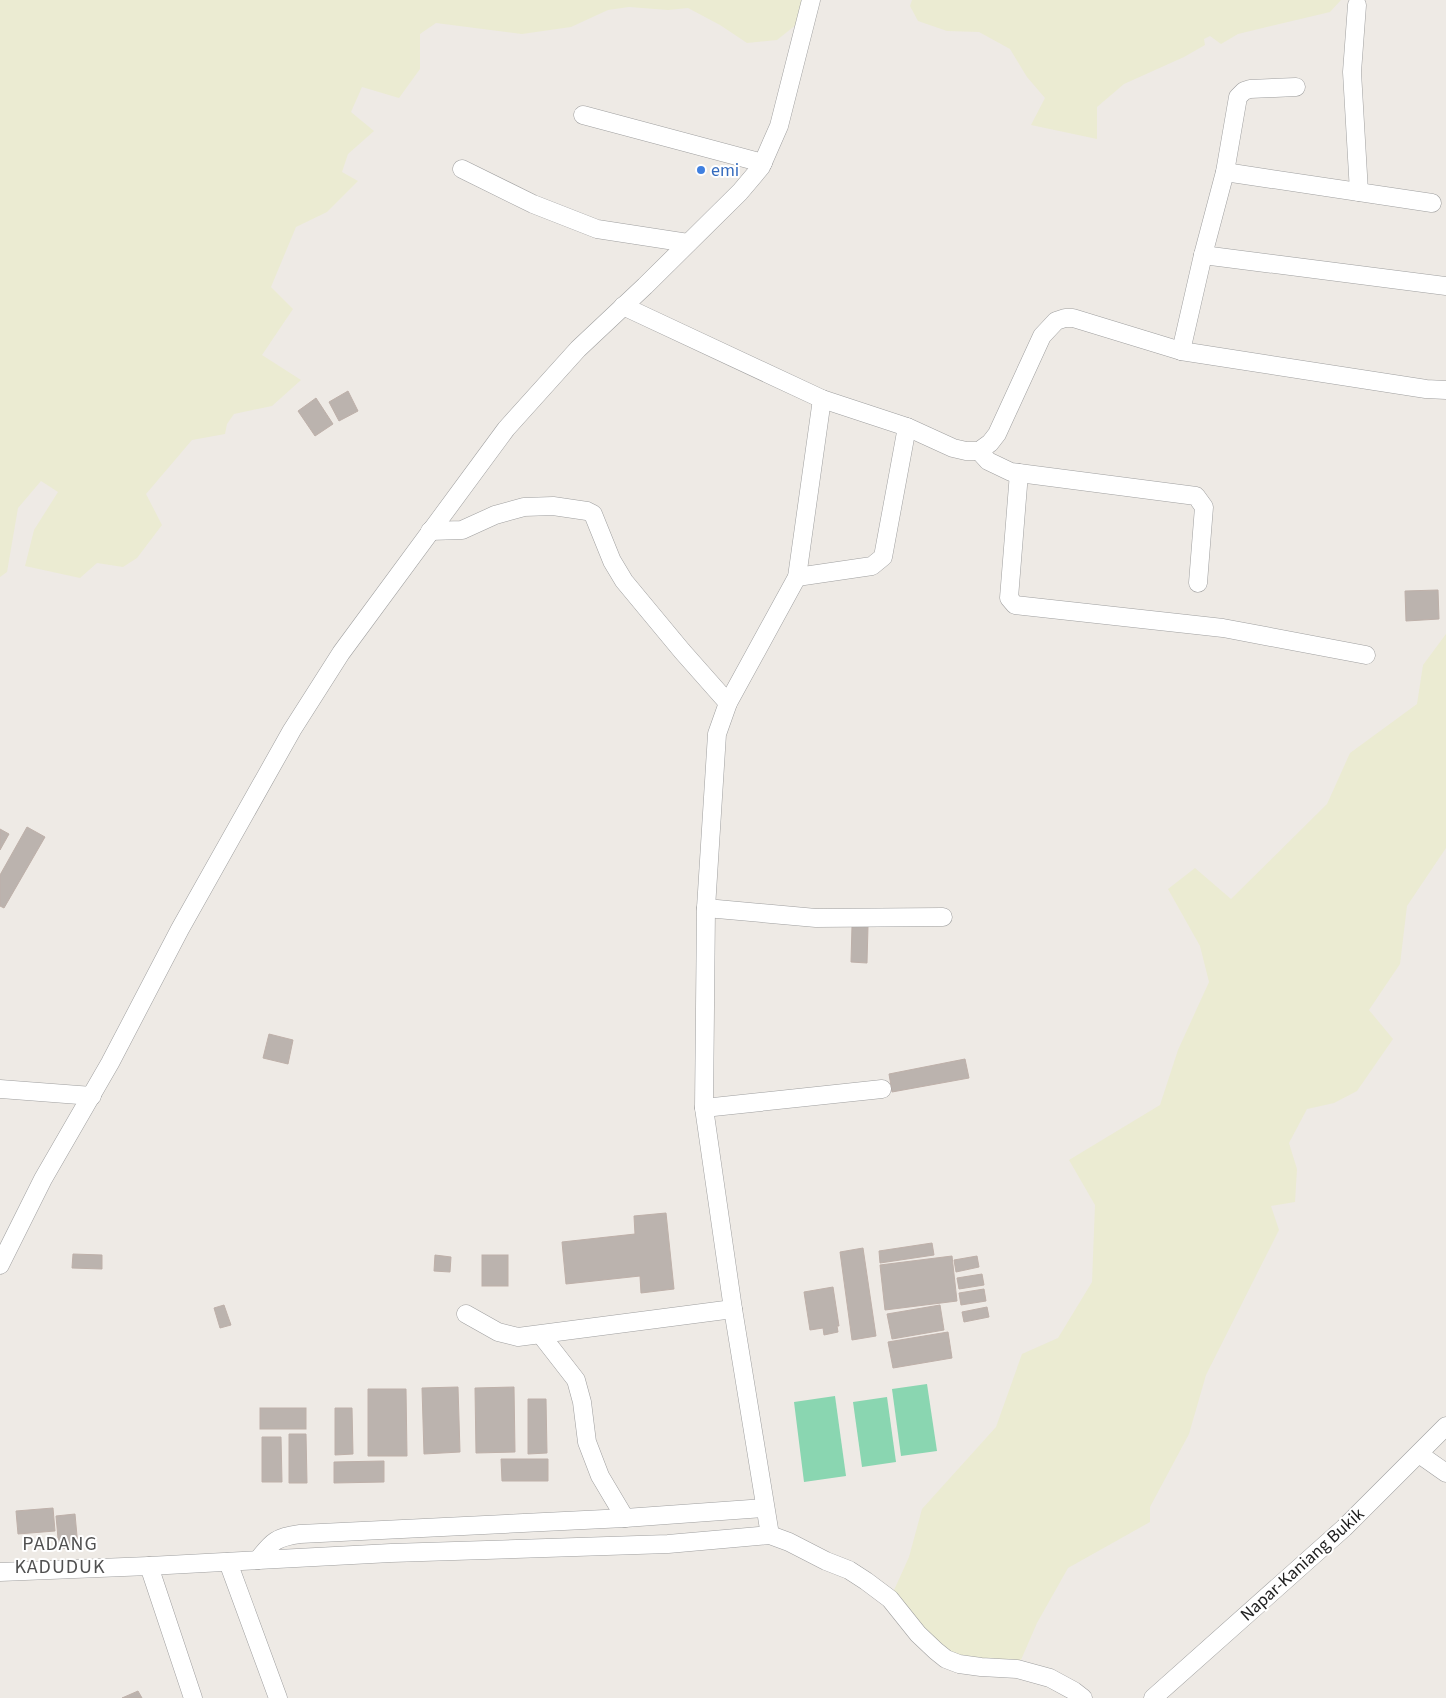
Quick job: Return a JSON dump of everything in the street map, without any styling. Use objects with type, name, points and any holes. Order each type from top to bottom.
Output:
[{"type":"street","points":[[0,1265],[43,1179],[92,1096],[180,929],[292,730],[341,653],[506,429],[578,349],[740,192],[763,163],[779,126],[811,0]]},
{"type":"street","points":[[1357,5],[1352,72],[1359,192]]},
{"type":"street","points":[[1181,351],[1224,172],[1238,97],[1250,89],[1296,87]]},
{"type":"street","points":[[583,115],[763,163]]},
{"type":"street","points":[[462,169],[533,204],[597,229],[688,243]]},
{"type":"street","points":[[1224,172],[1432,203]]},
{"type":"street","points":[[1203,255],[1446,286]]},
{"type":"street","points":[[623,306],[822,399],[906,427],[953,448],[966,451],[978,450],[990,443],[997,434],[1042,336],[1056,321],[1065,318],[1073,318],[1181,351],[1426,389],[1446,390]]},
{"type":"street","points":[[770,1535],[704,1108],[706,908],[716,734],[728,703],[797,577],[822,399]]},
{"type":"street","points":[[797,577],[872,566],[883,557],[906,427]]},
{"type":"street","points":[[978,450],[988,461],[997,467],[1019,473],[1196,496],[1204,507],[1198,583]]},
{"type":"street","points":[[1019,473],[1009,598],[1015,605],[1223,628],[1366,655]]},
{"type":"street","points":[[430,531],[462,530],[495,515],[524,506],[553,506],[587,511],[593,514],[612,561],[624,581],[728,703]]},
{"type":"street","points":[[706,908],[816,918],[943,917]]},
{"type":"street","points":[[0,1089],[92,1096]]},
{"type":"street","points":[[704,1108],[882,1089]]},
{"type":"street","points":[[466,1314],[498,1332],[518,1338],[734,1309]]},
{"type":"street","points":[[541,1335],[576,1380],[582,1402],[587,1442],[600,1476],[625,1518]]},
{"type":"street","name":"Napar-Kaniang Bukik","points":[[1153,1698],[1344,1528],[1446,1426]]},
{"type":"street","points":[[1419,1454],[1446,1473]]},
{"type":"street","points":[[258,1560],[274,1540],[285,1536],[625,1518],[765,1508]]},
{"type":"street","points":[[0,1572],[391,1553],[668,1544],[770,1535],[849,1570],[866,1581],[890,1599],[918,1634],[946,1659],[959,1664],[981,1668],[1017,1670],[1050,1678],[1083,1698]]},
{"type":"street","points":[[228,1562],[278,1698]]},
{"type":"street","points":[[150,1566],[193,1698]]},
{"type":"green space","points":[[0,0],[811,0],[807,16],[777,40],[747,43],[720,25],[688,8],[668,10],[629,7],[608,10],[571,27],[522,34],[436,23],[420,34],[420,69],[399,98],[362,87],[351,112],[374,131],[348,154],[342,172],[358,181],[327,212],[296,227],[271,287],[293,309],[262,355],[301,380],[272,406],[234,414],[227,424],[225,434],[192,440],[146,494],[162,525],[137,558],[123,567],[97,563],[80,578],[25,566],[34,530],[58,492],[41,481],[18,508],[7,572],[0,577]]},
{"type":"green space","points":[[912,0],[1341,0],[1330,12],[1238,34],[1221,44],[1210,36],[1204,39],[1205,45],[1184,57],[1124,84],[1097,107],[1097,139],[1031,125],[1045,98],[1027,77],[1010,49],[979,32],[947,31],[918,21],[910,6]]},
{"type":"green space","points":[[1446,634],[1446,848],[1407,906],[1400,964],[1369,1010],[1393,1039],[1357,1091],[1334,1103],[1307,1109],[1289,1143],[1297,1169],[1295,1202],[1271,1206],[1279,1230],[1206,1375],[1189,1434],[1150,1507],[1150,1522],[1068,1568],[1037,1623],[1017,1669],[959,1664],[890,1599],[909,1557],[922,1509],[996,1427],[1022,1354],[1058,1338],[1092,1282],[1095,1205],[1069,1160],[1160,1105],[1178,1050],[1209,982],[1200,946],[1168,889],[1195,868],[1231,899],[1327,804],[1350,753],[1417,704],[1423,665]]},
{"type":"green space","points":[[927,1384],[937,1451],[901,1456],[892,1389]]},
{"type":"green space","points":[[835,1396],[846,1476],[804,1482],[794,1402]]},
{"type":"green space","points":[[887,1397],[896,1462],[862,1467],[853,1402]]},
{"type":"building","points":[[348,391],[358,411],[339,421],[329,402]]},
{"type":"building","points":[[316,398],[333,424],[315,436],[298,411]]},
{"type":"building","points":[[1438,590],[1439,619],[1406,621],[1405,591]]},
{"type":"building","points":[[27,827],[45,837],[4,908],[0,906],[0,875]]},
{"type":"building","points":[[0,829],[9,834],[0,850]]},
{"type":"building","points":[[852,926],[868,926],[867,963],[851,962]]},
{"type":"building","points":[[269,1034],[293,1040],[288,1064],[263,1058]]},
{"type":"building","points":[[965,1059],[969,1078],[892,1092],[889,1074]]},
{"type":"building","points":[[666,1213],[674,1289],[641,1293],[640,1276],[566,1284],[562,1242],[635,1234],[634,1216]]},
{"type":"building","points":[[932,1243],[934,1255],[880,1263],[879,1251]]},
{"type":"building","points":[[863,1248],[876,1336],[852,1340],[840,1252]]},
{"type":"building","points":[[73,1254],[102,1255],[102,1269],[72,1268]]},
{"type":"building","points":[[435,1255],[451,1257],[450,1272],[434,1271]]},
{"type":"building","points":[[482,1255],[508,1255],[508,1286],[482,1286]]},
{"type":"building","points":[[952,1256],[957,1301],[885,1310],[880,1265]]},
{"type":"building","points":[[977,1256],[979,1267],[956,1272],[954,1260]]},
{"type":"building","points":[[982,1274],[984,1285],[959,1289],[957,1278]]},
{"type":"building","points":[[833,1287],[839,1326],[837,1326],[838,1332],[824,1335],[823,1328],[810,1330],[804,1292]]},
{"type":"building","points":[[984,1289],[986,1301],[961,1305],[959,1293]]},
{"type":"building","points":[[224,1305],[231,1325],[220,1328],[214,1308]]},
{"type":"building","points":[[940,1305],[944,1330],[892,1339],[887,1314]]},
{"type":"building","points":[[987,1307],[989,1317],[964,1322],[962,1312]]},
{"type":"building","points":[[948,1332],[952,1358],[893,1368],[888,1342]]},
{"type":"building","points":[[458,1387],[460,1452],[424,1454],[422,1388]]},
{"type":"building","points":[[514,1387],[515,1452],[476,1453],[475,1388]]},
{"type":"building","points":[[368,1389],[406,1389],[407,1456],[368,1456]]},
{"type":"building","points":[[528,1399],[546,1399],[547,1453],[528,1454]]},
{"type":"building","points":[[260,1408],[306,1408],[306,1429],[260,1429]]},
{"type":"building","points":[[335,1408],[352,1408],[353,1454],[335,1455]]},
{"type":"building","points":[[289,1434],[306,1434],[307,1483],[289,1483]]},
{"type":"building","points":[[262,1437],[281,1437],[282,1482],[262,1482]]},
{"type":"building","points":[[501,1459],[548,1459],[548,1481],[502,1481]]},
{"type":"building","points":[[384,1461],[384,1482],[334,1483],[334,1462]]},
{"type":"building","points":[[53,1508],[55,1531],[18,1534],[16,1511]]},
{"type":"building","points":[[75,1514],[78,1547],[59,1549],[56,1516]]},
{"type":"building","points":[[138,1691],[142,1698],[122,1698]]},
{"type":"place","name":"emi","points":[[701,170]]},
{"type":"district","name":"PADANG KADUDUK","points":[[60,1554]]}]
